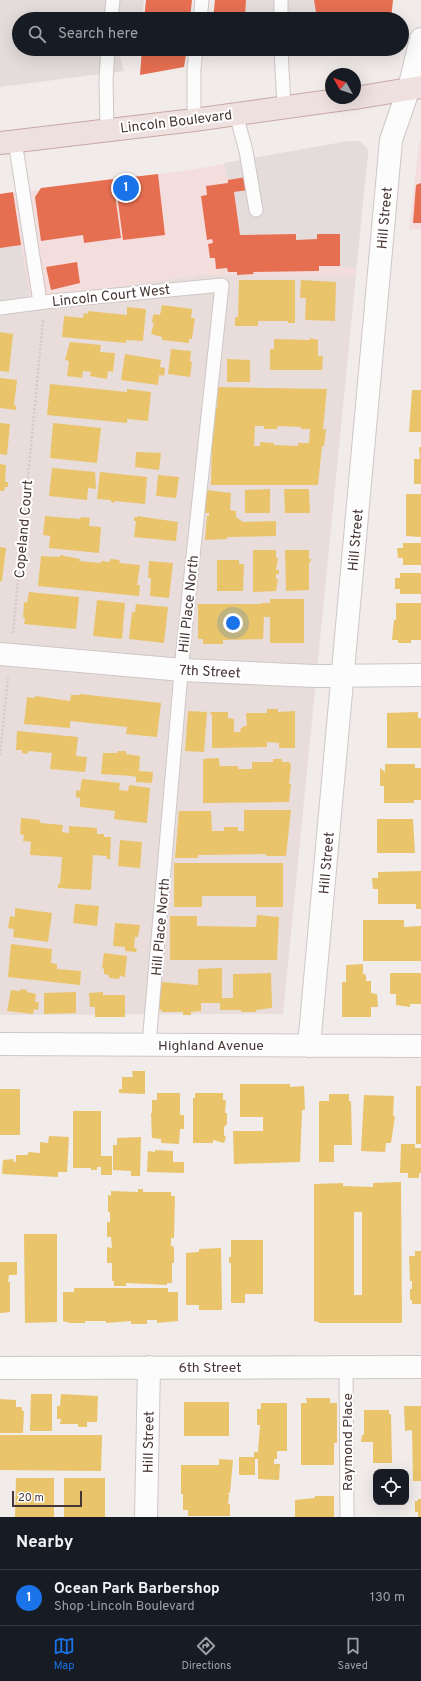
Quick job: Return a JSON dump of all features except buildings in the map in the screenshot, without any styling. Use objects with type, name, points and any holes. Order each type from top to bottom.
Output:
[{"type":"highway","points":[[361,97],[415,87]]},
{"type":"highway","name":"Lincoln Boulevard","points":[[8,142],[107,129],[194,120],[325,102]]},
{"type":"street","name":"Hill Street","points":[[309,1046],[391,140],[415,87],[421,39]]},
{"type":"street","name":"7th Street","points":[[5,654],[182,670],[314,676],[421,675]]},
{"type":"street","name":"Highland Avenue","points":[[0,1044],[421,1046]]},
{"type":"street","name":"Hill Street","points":[[146,1517],[149,1367]]},
{"type":"street","name":"6th Street","points":[[0,1368],[421,1367]]},
{"type":"lane","points":[[112,12],[113,0]]},
{"type":"lane","points":[[201,12],[202,0]]},
{"type":"lane","points":[[281,0],[281,12]]},
{"type":"lane","points":[[107,129],[106,80],[108,56]]},
{"type":"lane","points":[[194,120],[195,56]]},
{"type":"lane","points":[[281,56],[284,107]]},
{"type":"lane","points":[[236,114],[246,152],[256,210]]},
{"type":"lane","points":[[8,142],[42,302]]},
{"type":"lane","name":"Lincoln Court West","points":[[0,308],[42,302],[222,285]]},
{"type":"lane","name":"Hill Place North","points":[[150,1044],[182,670],[222,285]]},
{"type":"lane","name":"Raymond Place","points":[[346,1367],[347,1517]]},
{"type":"path","name":"Copeland Court","points":[[0,755],[5,654],[42,302]]},
{"type":"shaded area","points":[[0,0],[144,0],[143,12],[12,12],[12,56],[120,56],[124,71],[0,87]]},
{"type":"shaded area","points":[[246,0],[314,0],[316,12],[245,12]]},
{"type":"shaded area","points":[[349,141],[359,141],[367,148],[368,153],[356,275],[198,275],[0,303],[0,195],[190,170]]},
{"type":"shaded area","points":[[349,141],[359,141],[367,148],[368,153],[356,269],[340,266],[339,234],[317,234],[317,239],[296,240],[296,234],[240,235],[234,192],[246,177],[228,180],[224,163]]},
{"type":"shaded area","points":[[421,141],[421,229],[409,230],[419,144]]},
{"type":"shaded area","points":[[21,245],[30,297],[0,301],[0,248]]},
{"type":"shaded area","points":[[198,275],[356,275],[283,1014],[0,1015],[0,303]]},
{"type":"place","name":"Ocean Park Barbershop","points":[[126,188]]}]
